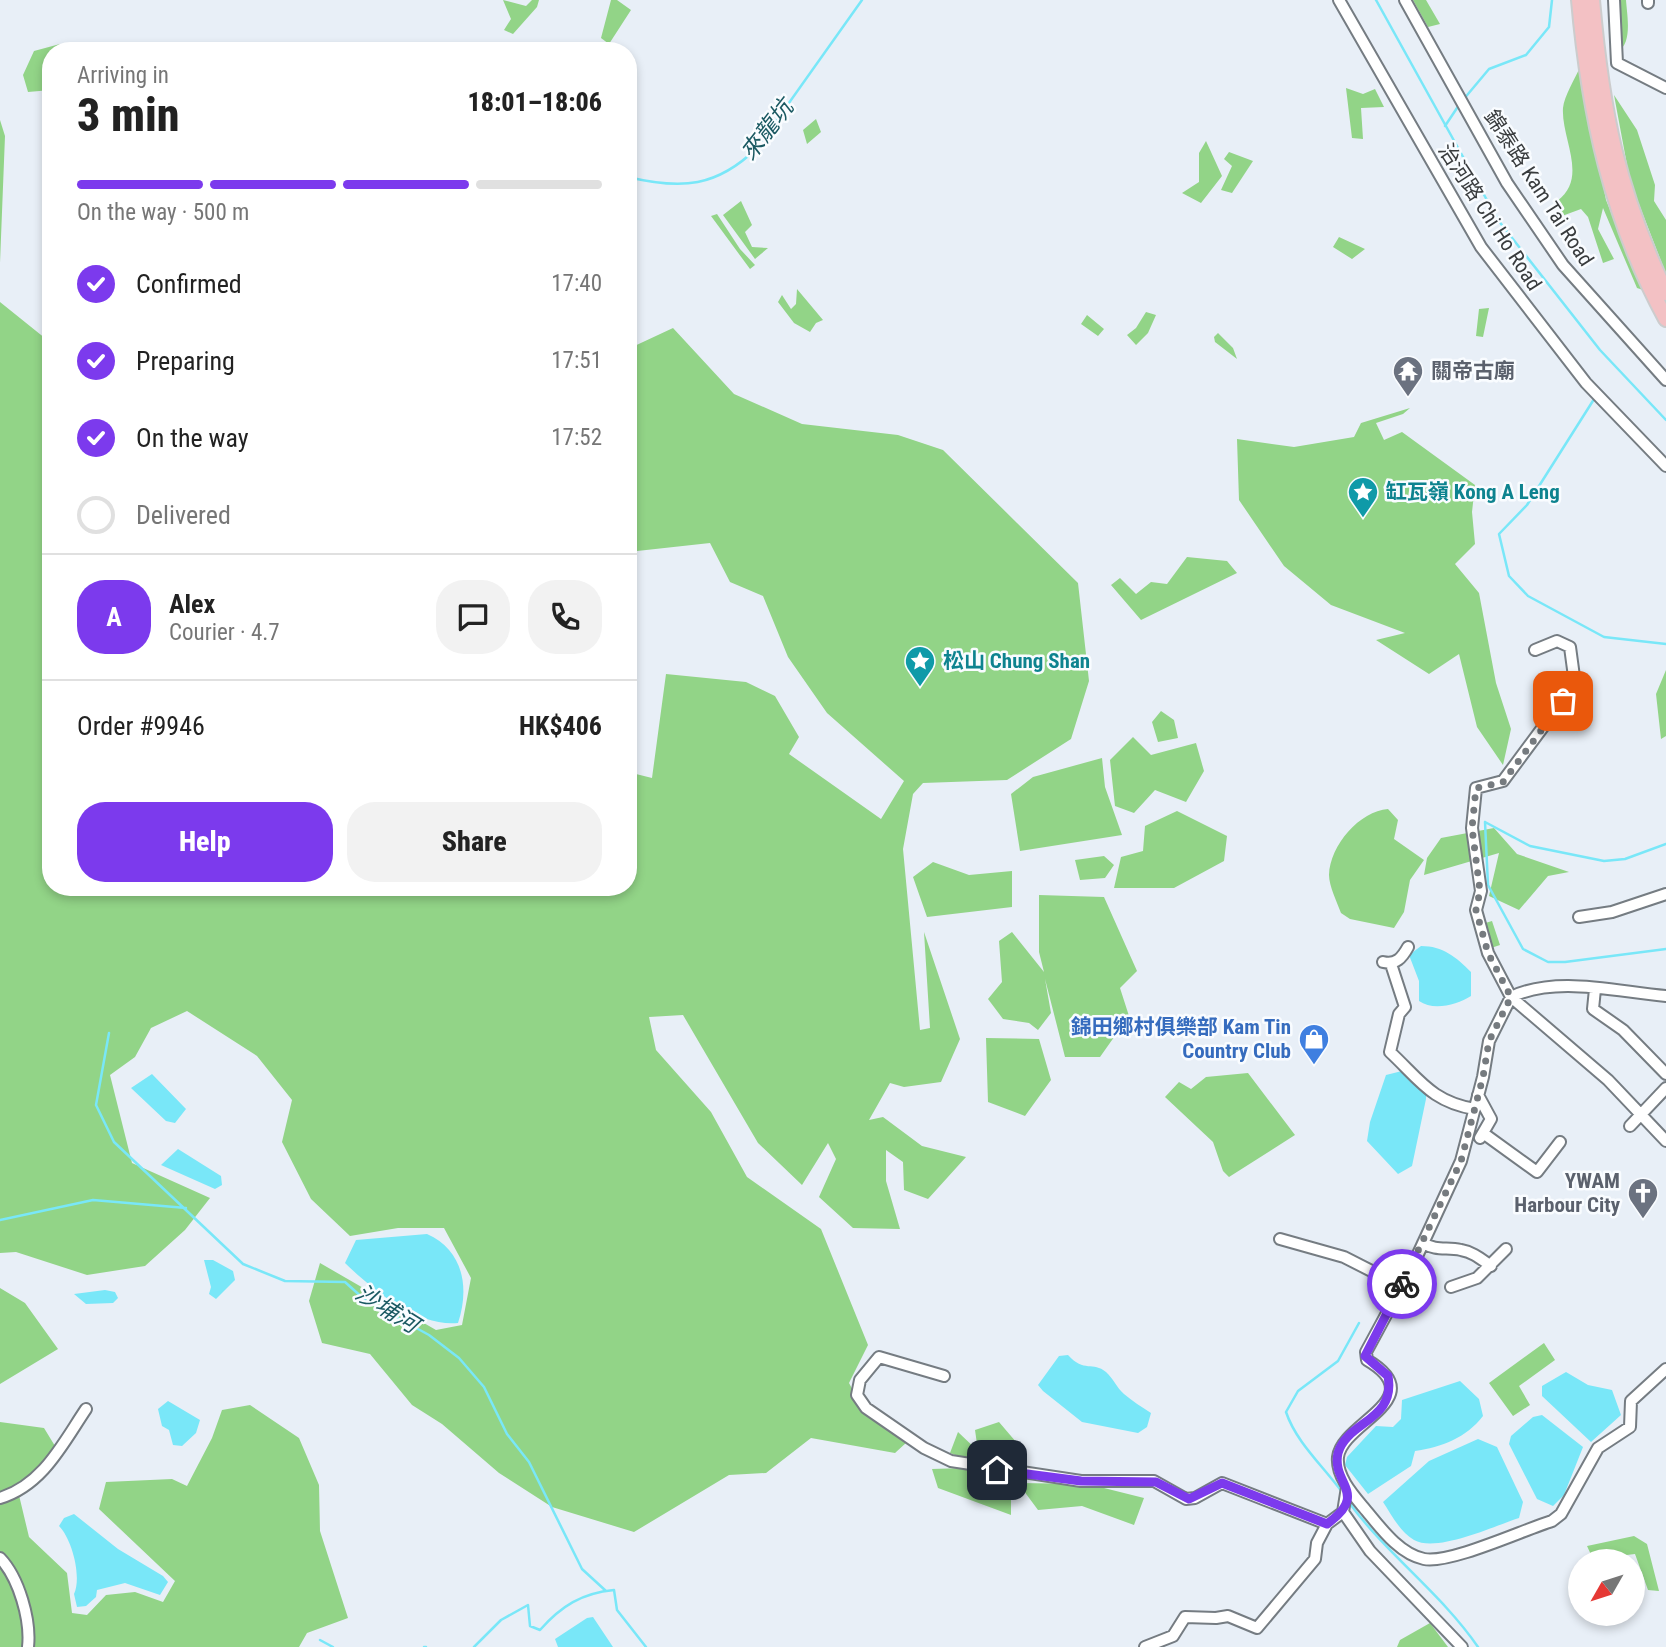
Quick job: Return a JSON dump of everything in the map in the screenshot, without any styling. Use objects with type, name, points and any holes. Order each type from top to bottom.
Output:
[{"type":"main road","points":[[1579,0],[1589,95],[1607,179],[1629,243],[1666,319]]},
{"type":"main road","points":[[1592,0],[1604,109],[1618,174],[1639,236],[1666,292]]},
{"type":"street","name":"治河路 Chi Ho Road","points":[[1339,0],[1481,247],[1586,383],[1666,466]]},
{"type":"street","name":"錦泰路 Kam Tai Road","points":[[1405,0],[1507,183],[1563,265],[1660,364],[1666,380]]},
{"type":"street","points":[[1614,0],[1617,63],[1666,88]]},
{"type":"street","points":[[1535,650],[1557,641],[1570,647],[1575,684],[1503,782],[1476,788],[1472,828],[1480,891],[1476,910],[1488,953],[1511,997],[1608,1080],[1666,1140]]},
{"type":"street","points":[[1579,917],[1612,912],[1666,894]]},
{"type":"street","points":[[1408,947],[1401,958],[1387,963],[1405,1007],[1399,1014],[1390,1052],[1436,1098],[1454,1106],[1475,1109]]},
{"type":"street","points":[[1666,996],[1544,986],[1511,997],[1489,1041],[1461,1161],[1423,1243],[1365,1356],[1388,1376],[1390,1385],[1385,1403],[1341,1446],[1337,1461],[1347,1488],[1388,1536],[1408,1553],[1425,1559],[1445,1558],[1552,1521],[1561,1514],[1593,1455],[1630,1427],[1631,1401],[1635,1395],[1666,1369]]},
{"type":"street","points":[[1595,989],[1593,1010],[1623,1030],[1666,1074]]},
{"type":"street","points":[[1630,1126],[1666,1088]]},
{"type":"street","points":[[1478,1095],[1491,1119],[1481,1135],[1537,1172],[1560,1142]]},
{"type":"street","points":[[1280,1239],[1344,1257],[1401,1286]]},
{"type":"street","points":[[1423,1243],[1435,1250],[1452,1249],[1474,1254],[1491,1266]]},
{"type":"street","points":[[1451,1287],[1477,1278],[1506,1249]]},
{"type":"street","points":[[944,1376],[879,1357],[860,1380],[857,1395],[866,1408],[924,1448],[951,1461],[1081,1481],[1156,1482],[1186,1499],[1222,1483],[1327,1524]]},
{"type":"street","points":[[0,1498],[20,1490],[57,1456],[86,1409]]},
{"type":"street","points":[[1144,1647],[1173,1636],[1185,1617],[1195,1615],[1216,1618],[1228,1616],[1257,1628],[1315,1559],[1317,1543],[1327,1524],[1344,1508],[1347,1488]]},
{"type":"street","points":[[1344,1508],[1370,1551],[1462,1647]]},
{"type":"street","points":[[0,1558],[16,1585],[27,1625],[28,1647]]},
{"type":"green space","points":[[503,0],[526,6],[532,0],[539,0],[537,7],[513,34],[504,30],[511,19]]},
{"type":"green space","points":[[611,0],[617,0],[631,10],[610,42],[601,38]]},
{"type":"green space","points":[[1413,0],[1426,0],[1440,24],[1428,27]]},
{"type":"green space","points":[[1616,0],[1626,0],[1628,21],[1625,43],[1617,52]]},
{"type":"green space","points":[[42,49],[42,91],[28,92],[23,75],[34,51]]},
{"type":"green space","points":[[1580,67],[1606,200],[1643,290],[1637,288],[1603,208],[1598,229],[1614,259],[1603,263],[1588,217],[1581,209],[1562,216],[1557,201],[1566,192],[1571,181],[1571,157],[1563,108]]},
{"type":"green space","points":[[1346,88],[1363,94],[1375,89],[1384,107],[1361,108],[1363,139],[1352,138]]},
{"type":"green space","points":[[1614,95],[1637,130],[1655,185],[1654,201],[1666,220],[1666,274],[1630,181]]},
{"type":"green space","points":[[816,119],[821,132],[807,144],[803,130]]},
{"type":"green space","points":[[0,120],[5,136],[0,263]]},
{"type":"green space","points":[[1206,141],[1222,176],[1201,203],[1182,193],[1199,182],[1199,153]]},
{"type":"green space","points":[[1229,152],[1253,161],[1232,193],[1221,190],[1232,166],[1224,159]]},
{"type":"green space","points":[[741,201],[752,225],[745,232],[752,247],[768,248],[755,259],[723,215]]},
{"type":"green space","points":[[717,214],[740,249],[755,265],[750,269],[711,216]]},
{"type":"green space","points":[[1339,237],[1365,249],[1352,259],[1333,247]]},
{"type":"green space","points":[[797,289],[823,320],[816,323],[810,332],[794,323],[778,302],[782,295],[791,309],[796,304]]},
{"type":"green space","points":[[0,302],[42,336],[42,896],[637,896],[637,774],[652,778],[666,674],[746,682],[775,696],[799,737],[789,754],[881,819],[904,781],[827,713],[788,657],[763,596],[730,582],[710,543],[637,551],[637,345],[673,328],[734,394],[802,424],[898,435],[943,450],[1078,583],[1089,681],[1071,739],[1007,780],[923,783],[913,794],[903,849],[920,1030],[930,1028],[924,932],[960,1039],[941,1082],[904,1087],[890,1083],[869,1120],[883,1117],[922,1146],[966,1157],[928,1199],[904,1190],[903,1162],[886,1150],[886,1181],[900,1229],[853,1228],[819,1197],[836,1159],[828,1143],[802,1185],[758,1143],[683,1015],[649,1017],[656,1050],[711,1112],[747,1177],[821,1229],[868,1345],[849,1383],[865,1413],[907,1442],[895,1453],[811,1438],[766,1473],[729,1475],[634,1532],[552,1507],[499,1473],[442,1424],[412,1405],[370,1354],[322,1343],[309,1301],[320,1263],[436,1330],[462,1325],[471,1278],[444,1228],[398,1228],[350,1236],[311,1199],[282,1142],[292,1100],[257,1056],[187,1011],[151,1028],[135,1057],[110,1075],[132,1163],[210,1198],[185,1230],[145,1266],[87,1275],[16,1252],[0,1253]]},
{"type":"green space","points":[[1489,308],[1483,337],[1476,336],[1479,309]]},
{"type":"green space","points":[[1146,312],[1156,315],[1148,333],[1136,345],[1127,335],[1136,328]]},
{"type":"green space","points":[[1087,315],[1104,329],[1098,336],[1081,324]]},
{"type":"green space","points":[[1218,333],[1233,348],[1237,359],[1215,342],[1214,337]]},
{"type":"green space","points":[[1410,408],[1403,414],[1376,423],[1384,440],[1402,432],[1475,485],[1472,512],[1475,544],[1455,564],[1479,593],[1496,683],[1511,729],[1503,765],[1477,727],[1459,654],[1429,674],[1376,640],[1405,633],[1331,605],[1284,566],[1239,500],[1237,439],[1294,447],[1354,437],[1361,423]]},
{"type":"green space","points":[[1187,557],[1227,561],[1237,573],[1141,620],[1111,585],[1120,578],[1136,594],[1151,582],[1167,584]]},
{"type":"green space","points":[[1666,670],[1666,736],[1661,739],[1656,694]]},
{"type":"green space","points":[[1161,711],[1174,720],[1178,738],[1158,742],[1152,722]]},
{"type":"green space","points":[[1133,737],[1151,755],[1196,743],[1204,771],[1186,802],[1155,790],[1134,813],[1115,806],[1110,760]]},
{"type":"green space","points":[[1102,758],[1105,787],[1122,835],[1020,851],[1011,794],[1033,777]]},
{"type":"green space","points":[[1388,809],[1398,820],[1394,839],[1424,860],[1410,880],[1404,912],[1394,928],[1350,919],[1341,913],[1329,875],[1335,852],[1348,832],[1367,816]]},
{"type":"green space","points":[[1177,811],[1227,836],[1224,861],[1174,888],[1114,888],[1121,857],[1143,851],[1145,826]]},
{"type":"green space","points":[[1494,828],[1517,854],[1569,872],[1548,876],[1519,910],[1489,896],[1499,853],[1424,875],[1427,858],[1441,838]]},
{"type":"green space","points":[[1104,856],[1114,865],[1105,878],[1080,880],[1075,860]]},
{"type":"green space","points":[[933,862],[969,875],[1012,871],[1012,907],[927,917],[913,877]]},
{"type":"green space","points":[[1039,895],[1104,897],[1137,971],[1120,988],[1129,1016],[1100,1057],[1065,1057],[1045,979],[1051,1013],[1038,1030],[1029,1023],[1003,1019],[988,999],[1002,982],[999,941],[1012,932],[1044,972],[1039,952]]},
{"type":"green space","points":[[1492,921],[1500,945],[1491,948],[1482,924]]},
{"type":"green space","points":[[986,1038],[1039,1039],[1051,1080],[1025,1116],[988,1102]]},
{"type":"green space","points":[[1248,1073],[1295,1135],[1229,1177],[1223,1171],[1213,1142],[1165,1097],[1179,1082],[1191,1089],[1206,1077]]},
{"type":"green space","points":[[0,1288],[25,1303],[58,1349],[0,1384]]},
{"type":"green space","points":[[1544,1343],[1555,1360],[1519,1386],[1530,1405],[1513,1416],[1489,1383]]},
{"type":"green space","points":[[250,1405],[299,1438],[319,1485],[320,1531],[348,1618],[307,1633],[299,1647],[0,1647],[0,1422],[44,1428],[55,1446],[18,1491],[29,1537],[67,1573],[72,1613],[87,1615],[106,1595],[135,1592],[163,1602],[175,1581],[99,1509],[106,1482],[172,1479],[187,1486],[212,1438],[222,1410]]},
{"type":"green space","points":[[999,1422],[1022,1449],[1012,1466],[967,1459],[950,1453],[958,1432],[978,1451],[975,1430]]},
{"type":"green space","points":[[963,1468],[1011,1491],[1011,1515],[938,1488],[932,1469]]},
{"type":"green space","points":[[1018,1483],[1088,1484],[1144,1498],[1134,1525],[1082,1506],[1038,1510]]},
{"type":"green space","points":[[1634,1536],[1647,1544],[1659,1591],[1648,1590],[1645,1582],[1645,1549],[1588,1549],[1587,1546]]},
{"type":"green space","points":[[1430,1623],[1448,1647],[1397,1647],[1400,1640]]},
{"type":"water","points":[[1421,946],[1449,953],[1471,972],[1471,996],[1445,1006],[1431,1006],[1419,1001],[1419,981],[1409,955]]},
{"type":"water","points":[[1402,1071],[1426,1093],[1426,1099],[1412,1166],[1398,1174],[1367,1141],[1370,1122],[1386,1075]]},
{"type":"water","points":[[152,1074],[186,1109],[175,1123],[166,1121],[131,1088]]},
{"type":"water","points":[[178,1149],[221,1176],[222,1185],[215,1189],[161,1165]]},
{"type":"water","points":[[427,1234],[449,1250],[461,1271],[463,1296],[458,1323],[443,1323],[412,1313],[383,1295],[345,1263],[356,1240]]},
{"type":"water","points":[[204,1260],[213,1260],[233,1271],[235,1280],[216,1299],[209,1294],[211,1287]]},
{"type":"water","points":[[105,1290],[115,1292],[118,1298],[113,1303],[86,1304],[74,1294]]},
{"type":"water","points":[[1068,1355],[1079,1364],[1097,1367],[1106,1372],[1124,1394],[1151,1413],[1147,1427],[1138,1433],[1082,1422],[1043,1391],[1038,1385],[1059,1356]]},
{"type":"water","points":[[1566,1372],[1588,1385],[1612,1390],[1621,1415],[1591,1442],[1542,1396],[1542,1386]]},
{"type":"water","points":[[1460,1381],[1479,1399],[1483,1416],[1461,1436],[1435,1447],[1415,1451],[1411,1466],[1368,1494],[1345,1465],[1347,1457],[1376,1426],[1393,1427],[1401,1419],[1402,1400]]},
{"type":"water","points":[[168,1401],[200,1420],[196,1433],[182,1446],[173,1445],[169,1430],[162,1426],[158,1409]]},
{"type":"water","points":[[1542,1415],[1583,1447],[1564,1495],[1553,1506],[1537,1499],[1509,1444],[1511,1436],[1533,1417]]},
{"type":"water","points":[[1478,1439],[1497,1447],[1523,1502],[1519,1518],[1451,1541],[1424,1543],[1409,1537],[1383,1502],[1429,1461]]},
{"type":"water","points":[[74,1514],[118,1549],[163,1576],[168,1582],[160,1595],[125,1583],[97,1590],[96,1597],[86,1606],[77,1607],[74,1594],[77,1578],[74,1559],[68,1540],[59,1526],[64,1518]]},
{"type":"water","points":[[593,1617],[613,1647],[558,1647],[555,1639],[587,1618]]},
{"type":"waterway","name":"來龍坑","points":[[637,179],[682,184],[698,182],[728,171],[742,161],[757,148],[862,0]]},
{"type":"waterway","points":[[1376,0],[1498,220],[1600,350],[1666,420]]},
{"type":"waterway","points":[[1463,100],[1489,69],[1526,55],[1549,27],[1552,0]]},
{"type":"waterway","points":[[1445,126],[1459,105]]},
{"type":"waterway","points":[[1596,396],[1527,505],[1499,534],[1509,576],[1528,596],[1604,637],[1666,644]]},
{"type":"waterway","points":[[1485,822],[1488,885],[1523,949],[1548,962],[1666,949]]},
{"type":"waterway","points":[[1485,822],[1530,846],[1604,861],[1625,859],[1666,844]]},
{"type":"waterway","name":"沙埔河","points":[[109,1033],[96,1105],[114,1142],[243,1264],[285,1281],[345,1282],[365,1300],[429,1335],[459,1358],[484,1387],[507,1434],[529,1462],[582,1569],[606,1591]]},
{"type":"waterway","points":[[0,1220],[93,1200],[186,1208]]},
{"type":"waterway","points":[[1342,1492],[1303,1444],[1286,1412],[1298,1391],[1338,1361],[1359,1323]]},
{"type":"waterway","points":[[1348,1501],[1379,1539],[1447,1609],[1478,1647]]},
{"type":"waterway","points":[[474,1647],[501,1620],[528,1605],[530,1626],[540,1630],[573,1602],[592,1594],[614,1590],[617,1610],[646,1647]]},
{"type":"waterway","points":[[320,1640],[333,1647]]},
{"type":"way so far","points":[[1402,1284],[1461,1161],[1483,1077],[1489,1041],[1511,997],[1488,953],[1476,910],[1480,891],[1472,828],[1476,788],[1503,782],[1563,701]]},
{"type":"place","name":"關帝古廟","points":[[1408,398]]},
{"type":"place","name":"缸瓦嶺 Kong A Leng","points":[[1363,519]]},
{"type":"place","name":"松山 Chung Shan","points":[[920,688]]},
{"type":"place","name":"錦田鄉村俱樂部 Kam Tin Country Club","points":[[1314,1066]]},
{"type":"place","name":"YWAM Harbour City","points":[[1643,1220]]},
{"type":"route","points":[[997,1470],[1081,1481],[1156,1482],[1180,1497],[1189,1499],[1222,1483],[1327,1524],[1343,1512],[1346,1503],[1347,1488],[1337,1461],[1341,1446],[1380,1410],[1388,1394],[1390,1385],[1384,1369],[1371,1363],[1365,1356],[1402,1284]]}]
